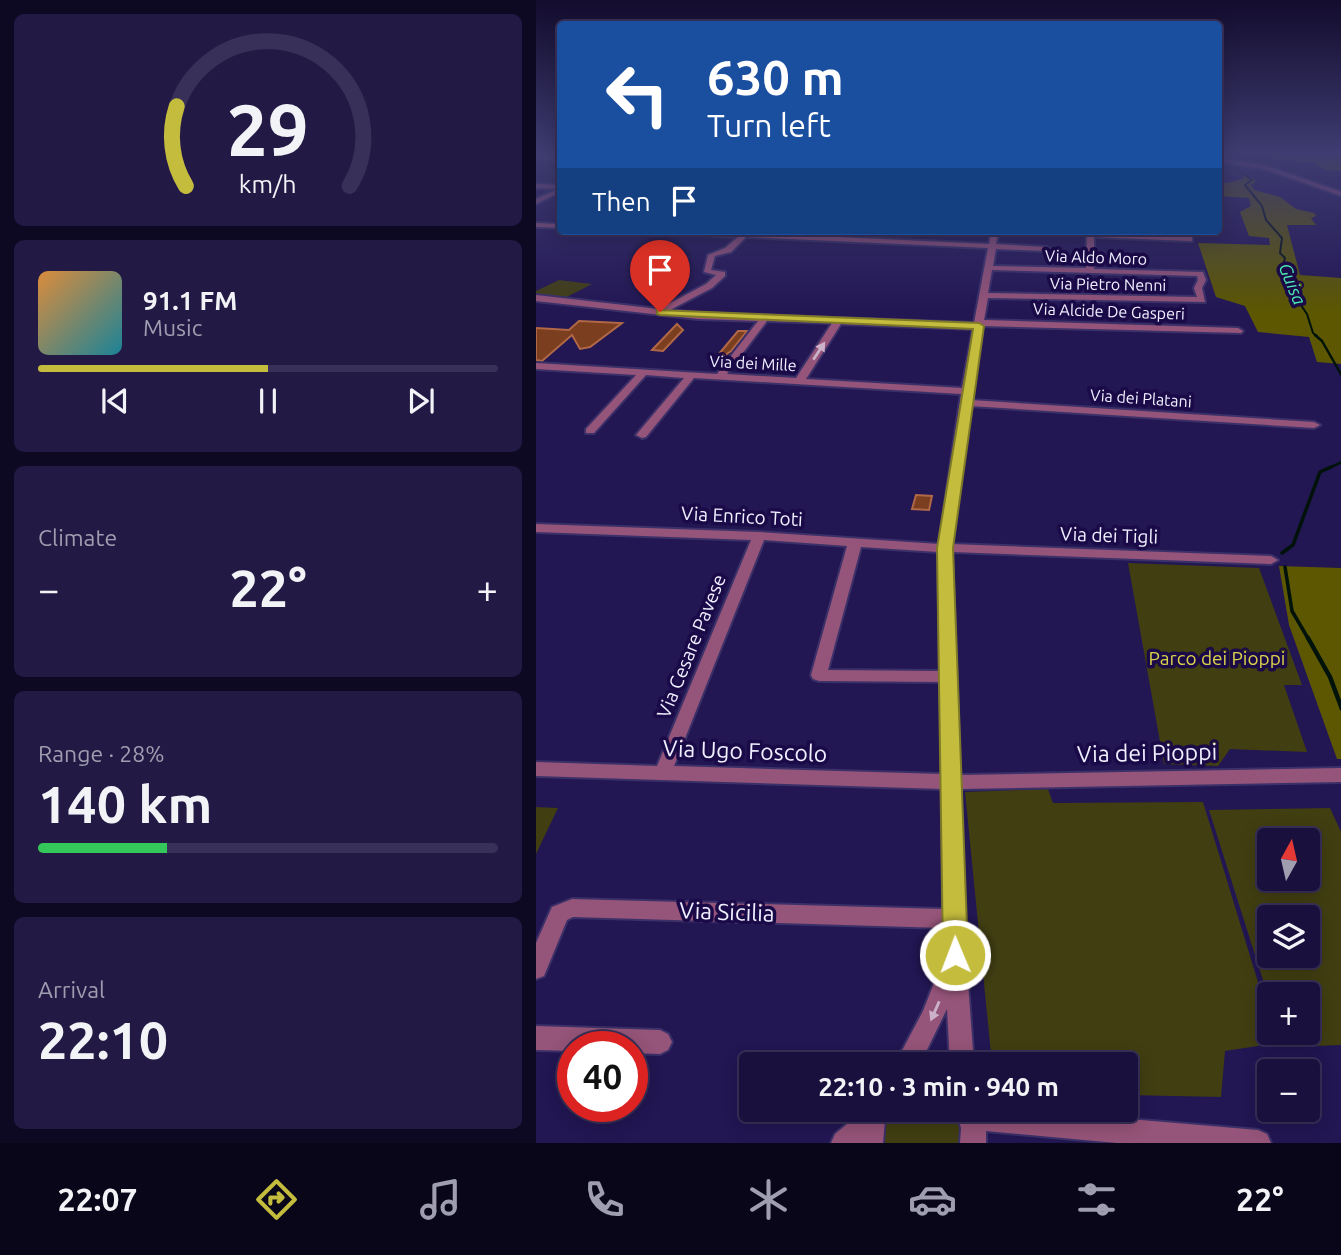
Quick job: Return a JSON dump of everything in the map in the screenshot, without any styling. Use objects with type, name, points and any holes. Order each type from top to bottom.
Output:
[{"type":"street","points":[[536,225],[557,225]]},
{"type":"street","points":[[660,312],[709,286],[722,274],[708,272],[706,269],[712,255],[729,250],[740,235]]},
{"type":"street","points":[[775,235],[979,246],[994,244],[1046,249]]},
{"type":"street","points":[[842,239],[846,235]]},
{"type":"street","points":[[961,1052],[955,955],[953,782],[945,548],[995,235]]},
{"type":"street","points":[[1090,235],[1090,271]]},
{"type":"street","points":[[1140,235],[1189,237]]},
{"type":"street","name":"Via Aldo Moro","points":[[991,268],[1200,274]]},
{"type":"street","name":"Via Pietro Nenni","points":[[985,295],[1202,300],[1198,288],[1202,280],[1200,274]]},
{"type":"street","name":"Via Alcide De Gasperi","points":[[536,299],[660,312],[765,318],[1238,331]]},
{"type":"street","points":[[720,377],[765,318]]},
{"type":"street","points":[[799,381],[838,321]]},
{"type":"street","name":"Via dei Mille","points":[[536,366],[799,381],[967,397]]},
{"type":"street","points":[[590,431],[644,372]]},
{"type":"street","points":[[642,435],[691,375]]},
{"type":"street","name":"Via dei Platani","points":[[967,397],[1314,425]]},
{"type":"street","name":"Via Enrico Toti","points":[[536,527],[759,536],[945,548]]},
{"type":"street","name":"Via Cesare Pavese","points":[[663,772],[759,536]]},
{"type":"street","points":[[855,542],[819,675],[949,677]]},
{"type":"street","name":"Via dei Tigli","points":[[945,548],[1272,560]]},
{"type":"street","name":"Via Ugo Foscolo","points":[[536,769],[953,782]]},
{"type":"street","name":"Via dei Pioppi","points":[[953,782],[1342,775]]},
{"type":"street","name":"Via Sicilia","points":[[536,969],[559,914],[572,908],[955,919]]},
{"type":"street","points":[[914,1052],[932,1018],[955,955]]},
{"type":"street","points":[[536,1038],[660,1042]]},
{"type":"street","points":[[970,1122],[973,1143]]},
{"type":"street","points":[[1024,1122],[1258,1143]]},
{"type":"street","points":[[844,1143],[873,1124]]},
{"type":"green space","points":[[559,280],[592,284],[559,301],[536,298],[536,291]]},
{"type":"green space","name":"Parco dei Pioppi","points":[[1128,563],[1259,568],[1302,685],[1284,685],[1307,752],[1230,749],[1218,766],[1164,764]]},
{"type":"green space","points":[[1048,789],[1053,803],[1203,802],[1258,982],[1257,1045],[1264,1045],[1225,1051],[1221,1097],[1138,1095],[1138,1052],[991,1052],[965,792]]},
{"type":"green space","points":[[536,807],[558,808],[536,854]]},
{"type":"green space","points":[[1330,808],[1342,834],[1341,1045],[1285,1047],[1284,1045],[1320,1045],[1320,982],[1264,982],[1259,968],[1320,968],[1320,905],[1257,905],[1257,961],[1209,810]]},
{"type":"green space","points":[[886,1122],[958,1122],[961,1130],[960,1143],[884,1143],[883,1128]]},
{"type":"shaded area","points":[[1250,206],[1292,206],[1316,216],[1311,218],[1316,225],[1287,225],[1300,275],[1341,278],[1341,364],[1317,362],[1309,337],[1258,332],[1245,306],[1216,297],[1198,243],[1270,245],[1269,238],[1249,236],[1240,212]]},
{"type":"shaded area","points":[[1279,566],[1341,568],[1341,759],[1337,759],[1289,625]]},
{"type":"building","points":[[579,321],[622,323],[590,347],[580,349],[572,335],[542,361],[536,360],[536,328],[569,330]]},
{"type":"building","points":[[677,324],[683,330],[663,351],[652,350]]},
{"type":"building","points":[[738,331],[747,331],[731,351],[714,363],[713,361]]},
{"type":"building","points":[[916,495],[932,496],[929,510],[912,509]]},
{"type":"waterway","name":"Guisa","points":[[1262,206],[1266,220],[1282,238],[1280,253],[1285,258],[1283,266],[1290,275],[1292,292],[1307,314],[1313,333],[1317,336]]},
{"type":"waterway","name":"Guisa","points":[[1315,335],[1322,341],[1342,376]]},
{"type":"waterway","name":"Guisa","points":[[1327,469],[1342,462]]},
{"type":"waterway","name":"Guisa","points":[[1282,553],[1293,545],[1320,472],[1331,467]]},
{"type":"waterway","name":"Guisa","points":[[1285,567],[1292,611],[1309,640]]},
{"type":"waterway","name":"Guisa","points":[[1308,638],[1330,677],[1342,709]]},
{"type":"route","points":[[660,312],[698,316],[979,326],[945,548],[953,782],[955,955]]}]
